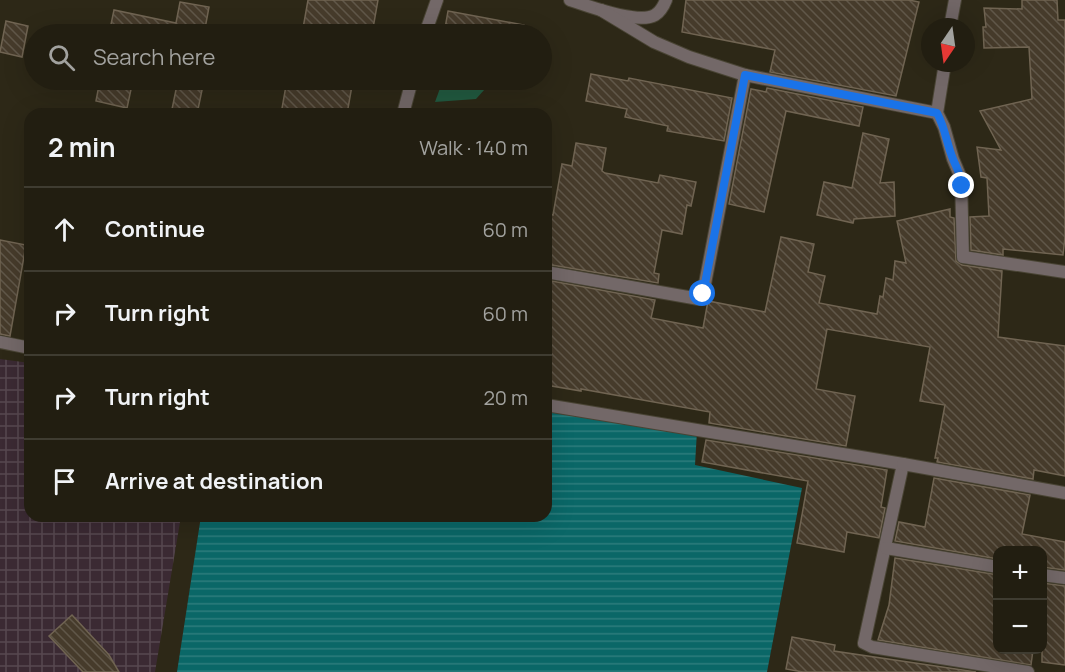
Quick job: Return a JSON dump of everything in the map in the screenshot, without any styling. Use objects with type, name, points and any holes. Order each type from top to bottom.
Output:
[{"type":"street","points":[[429,24],[437,0]]},
{"type":"street","points":[[570,0],[642,19],[655,15],[664,6],[666,0]]},
{"type":"street","points":[[952,18],[955,0]]},
{"type":"street","points":[[601,10],[654,42],[689,57],[745,75],[937,113]]},
{"type":"street","points":[[944,72],[937,113],[961,178],[963,257],[1065,272]]},
{"type":"street","points":[[552,273],[699,299],[703,294],[745,75]]},
{"type":"street","points":[[405,108],[409,90]]},
{"type":"street","points":[[0,342],[24,347]]},
{"type":"street","points":[[552,406],[1065,493]]},
{"type":"street","points":[[903,464],[864,643],[1028,672]]},
{"type":"street","points":[[886,548],[993,566]]},
{"type":"street","points":[[1047,576],[1065,578]]},
{"type":"shaded area","points":[[0,359],[24,362],[24,522],[180,522],[155,672],[0,672]]},
{"type":"green space","points":[[439,90],[484,90],[476,99],[435,102]]},
{"type":"water","points":[[552,410],[697,431],[695,465],[802,488],[767,672],[177,672],[200,522],[552,522]]},
{"type":"building","points":[[308,0],[378,0],[374,24],[304,24]]},
{"type":"building","points":[[686,0],[909,0],[919,2],[896,96],[770,72],[775,50],[682,32]]},
{"type":"building","points":[[1022,0],[1057,0],[1058,20],[1065,20],[1065,237],[1063,255],[1003,249],[1003,255],[971,250],[970,217],[989,216],[987,178],[981,177],[977,147],[1001,150],[980,111],[1032,99],[1029,47],[984,48],[983,27],[986,27],[984,8],[1022,9]]},
{"type":"building","points":[[180,2],[209,7],[206,24],[111,24],[114,10],[176,23]]},
{"type":"building","points":[[448,11],[519,24],[446,24]]},
{"type":"building","points":[[6,21],[24,25],[22,57],[0,52]]},
{"type":"building","points":[[591,74],[628,81],[629,78],[732,98],[724,141],[667,131],[668,126],[625,117],[627,109],[586,101]]},
{"type":"building","points":[[767,88],[863,107],[859,126],[786,111],[764,212],[729,204],[751,89],[766,92]]},
{"type":"building","points":[[98,90],[131,90],[127,108],[96,101]]},
{"type":"building","points":[[176,90],[202,90],[198,108],[172,108]]},
{"type":"building","points":[[285,90],[351,90],[348,108],[282,108]]},
{"type":"building","points":[[863,133],[889,139],[880,183],[894,182],[895,216],[854,219],[853,223],[817,215],[824,182],[852,188]]},
{"type":"building","points":[[576,143],[606,148],[602,171],[605,173],[658,183],[660,175],[696,182],[691,206],[687,205],[682,234],[662,230],[654,273],[659,274],[658,283],[552,265],[552,215],[562,164],[572,166]]},
{"type":"building","points":[[950,209],[950,217],[954,218],[956,261],[962,265],[1002,271],[998,337],[1065,346],[1065,476],[1034,470],[1033,479],[937,462],[938,458],[935,458],[945,405],[920,401],[930,347],[827,329],[816,389],[855,396],[846,446],[709,423],[710,412],[552,386],[552,281],[655,300],[651,318],[703,328],[708,301],[765,312],[781,237],[814,244],[808,272],[825,276],[819,303],[877,314],[886,278],[893,280],[895,261],[906,263],[897,221]]},
{"type":"building","points":[[0,240],[24,245],[24,256],[10,336],[0,334]]},
{"type":"building","points":[[706,440],[887,470],[881,507],[885,508],[879,538],[847,532],[844,552],[797,543],[808,481],[702,462]]},
{"type":"building","points":[[934,478],[1030,495],[1022,534],[1065,542],[1065,570],[1047,568],[1047,546],[993,546],[993,558],[895,541],[899,522],[925,527]]},
{"type":"building","points":[[895,558],[993,574],[993,654],[1032,654],[1031,665],[878,640],[889,605]]},
{"type":"building","points":[[1047,584],[1065,586],[1065,665],[1042,662],[1042,654],[1047,654]]},
{"type":"building","points":[[72,615],[109,655],[119,672],[83,672],[49,636]]},
{"type":"building","points":[[792,637],[835,645],[834,651],[976,672],[803,672],[786,669]]},
{"type":"route","points":[[703,294],[745,75],[937,113],[948,137],[953,159],[959,169],[962,186]]}]
